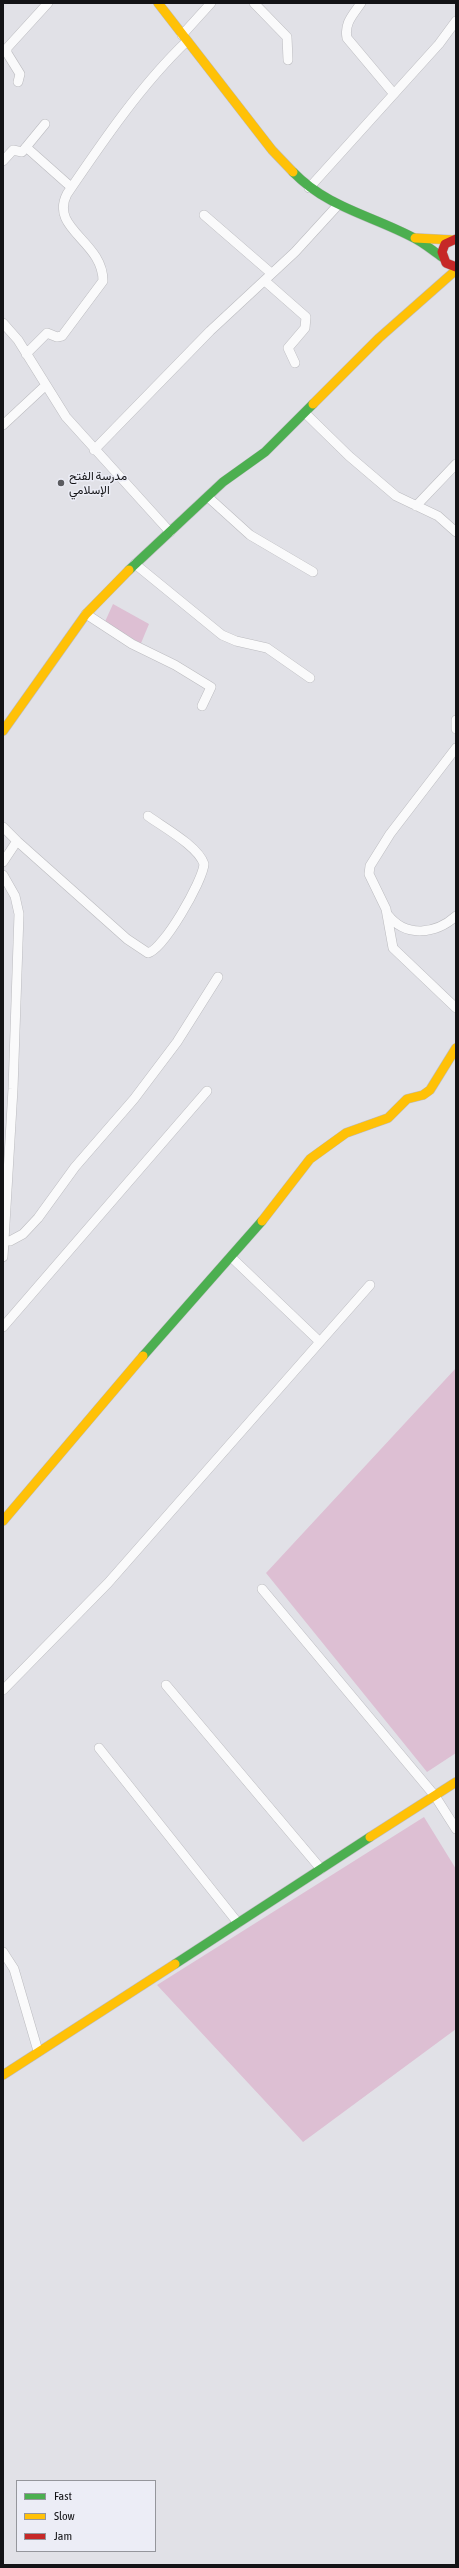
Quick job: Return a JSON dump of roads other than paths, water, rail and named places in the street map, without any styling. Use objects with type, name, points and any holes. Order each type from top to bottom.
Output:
[{"type":"street","points":[[18,82],[20,74],[7,53],[7,48],[48,3]]},
{"type":"street","points":[[4,727],[86,614],[135,564],[208,497],[264,452],[379,338],[456,269],[414,238],[338,205],[309,188],[272,150],[158,3]]},
{"type":"street","points":[[26,354],[47,333],[56,337],[62,336],[103,281],[101,266],[94,252],[68,224],[62,213],[64,199],[129,106],[211,3]]},
{"type":"street","points":[[254,3],[287,37],[288,60]]},
{"type":"street","points":[[361,3],[348,22],[345,31],[347,38],[394,94]]},
{"type":"street","points":[[309,188],[439,44],[456,21]]},
{"type":"street","points":[[3,161],[13,150],[21,153],[44,124]]},
{"type":"street","points":[[26,147],[71,187]]},
{"type":"street","points":[[94,450],[210,332],[268,277],[338,205]]},
{"type":"street","points":[[204,215],[268,277],[306,317],[305,328],[288,348],[295,363]]},
{"type":"street","points":[[414,238],[455,240]]},
{"type":"street","points":[[433,289],[446,244],[455,240]]},
{"type":"street","points":[[3,323],[18,340],[66,417],[94,450],[170,532]]},
{"type":"street","points":[[3,425],[46,385]]},
{"type":"street","points":[[305,413],[349,456],[396,496],[438,516],[456,532]]},
{"type":"street","points":[[416,506],[456,464]]},
{"type":"street","points":[[208,497],[250,535],[313,572]]},
{"type":"street","points":[[135,564],[222,635],[236,641],[267,648],[310,678]]},
{"type":"street","points":[[86,614],[132,644],[169,661],[211,687],[202,706]]},
{"type":"street","points":[[456,720],[456,729]]},
{"type":"street","points":[[456,748],[390,834],[370,866],[370,877],[388,915],[394,948],[456,1008]]},
{"type":"street","points":[[3,827],[127,939],[148,953],[158,946],[191,899],[204,864],[198,854],[185,842],[148,816]]},
{"type":"street","points":[[3,862],[17,841]]},
{"type":"street","points":[[3,875],[15,896],[19,914],[13,1089],[3,1257]]},
{"type":"street","points":[[388,915],[400,927],[418,931],[439,928],[456,916]]},
{"type":"street","points":[[4,1241],[10,1241],[23,1234],[38,1218],[75,1167],[143,1087],[177,1042],[218,978]]},
{"type":"street","points":[[3,1521],[25,1497],[97,1409],[275,1207],[310,1159],[331,1142],[346,1133],[388,1118],[407,1099],[430,1090],[456,1048]]},
{"type":"street","points":[[3,1327],[207,1091]]},
{"type":"street","points":[[231,1257],[320,1342]]},
{"type":"street","points":[[3,1690],[108,1583],[370,1285]]},
{"type":"street","points":[[262,1589],[435,1796],[456,1829]]},
{"type":"street","points":[[166,1685],[321,1869]]},
{"type":"street","points":[[99,1748],[238,1923]]},
{"type":"street","points":[[3,2075],[456,1782]]},
{"type":"street","points":[[3,1952],[14,1969],[38,2051]]},
{"type":"place","name":"مدرسة الفتح الإسلامي","points":[[61,483]]}]
